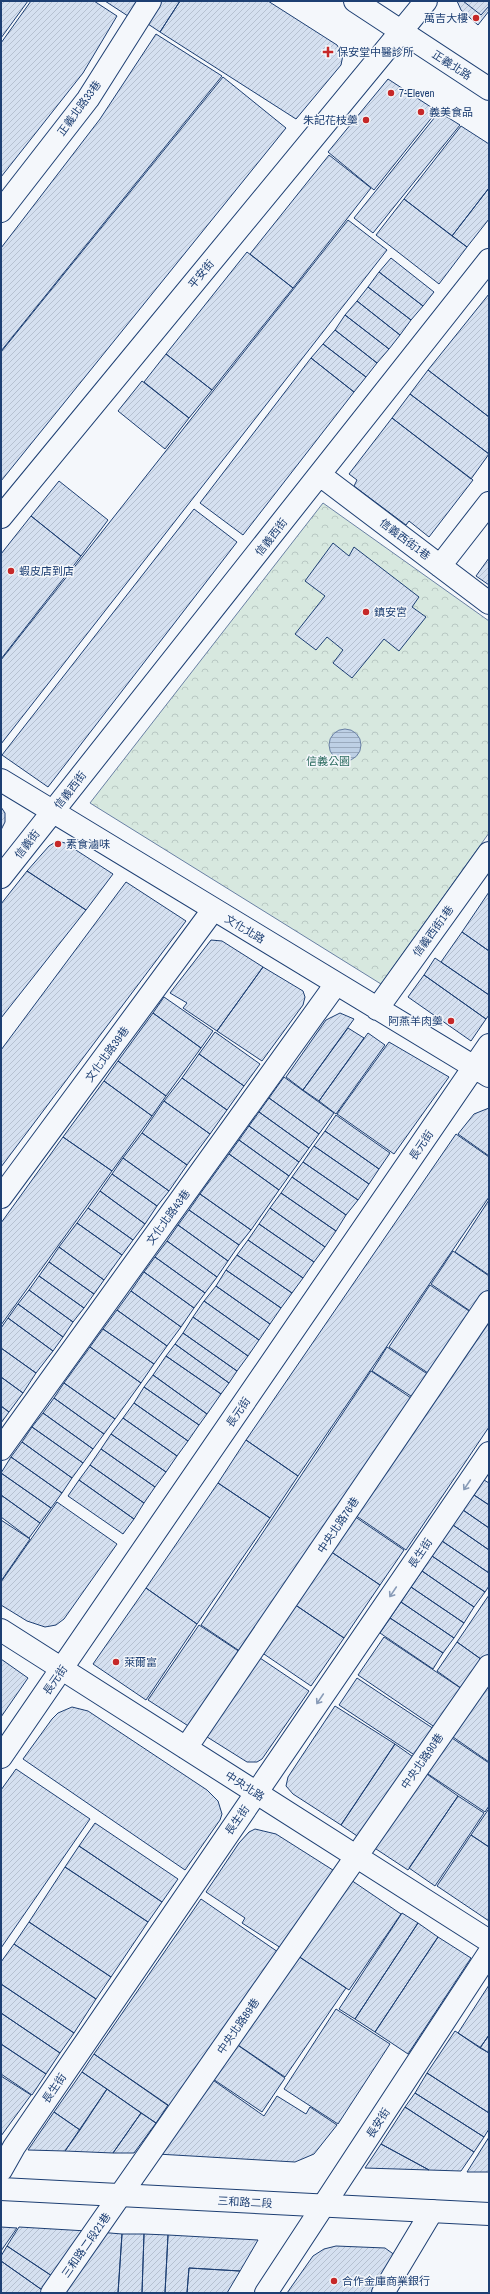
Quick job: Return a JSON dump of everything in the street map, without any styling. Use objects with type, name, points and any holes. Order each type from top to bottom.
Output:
[{"type":"street","name":"正義北路33巷","points":[[1,211],[88,99],[150,1]]},
{"type":"street","name":"正義北路","points":[[355,1],[489,89]]},
{"type":"street","name":"平安街","points":[[1,517],[426,1]]},
{"type":"street","name":"信義西街","points":[[52,812],[489,260]]},
{"type":"street","name":"信義西街1巷","points":[[320,475],[489,603]]},
{"type":"street","points":[[440,566],[489,504]]},
{"type":"street","name":"文化北路","points":[[1,780],[481,1072]]},
{"type":"street","name":"信義街","points":[[1,877],[52,812]]},
{"type":"street","name":"信義西街1巷","points":[[377,1008],[489,853]]},
{"type":"street","name":"文化北路39巷","points":[[1,1197],[214,910]]},
{"type":"street","name":"文化北路43巷","points":[[1,1449],[336,984]]},
{"type":"street","name":"長元街","points":[[1,1757],[481,1072],[489,1045]]},
{"type":"street","name":"中央北路76巷","points":[[186,1748],[489,1302]]},
{"type":"street","name":"長生街","points":[[1,2170],[14,2147],[489,1453]]},
{"type":"street","name":"中央北路","points":[[1,1630],[489,1941]]},
{"type":"street","name":"中央北路90巷","points":[[356,1856],[489,1666]]},
{"type":"street","name":"中央北路89巷","points":[[120,2196],[356,1856]]},
{"type":"street","name":"長安街","points":[[266,2293],[489,1953]]},
{"type":"street","name":"三和路二段","points":[[1,2189],[489,2214]]},
{"type":"street","name":"三和路二段21巷","points":[[52,2293],[120,2196]]},
{"type":"street","points":[[383,2293],[432,2211]]},
{"type":"green space","name":"信義公園","points":[[323,503],[489,621],[489,833],[381,984],[90,803]]},
{"type":"water","points":[[342,729],[348,729],[358,736],[361,745],[360,751],[354,758],[348,761],[342,761],[332,754],[329,748],[329,742],[336,732]]},
{"type":"building","points":[[1,1],[28,1],[1,38]]},
{"type":"building","points":[[31,1],[94,1],[117,16],[83,73],[1,177],[1,43]]},
{"type":"building","points":[[105,1],[142,1],[131,18]]},
{"type":"building","points":[[159,1],[180,1],[160,32],[145,22]]},
{"type":"building","points":[[180,1],[268,1],[337,45],[343,55],[341,65],[296,119],[160,32]]},
{"type":"building","name":"萬吉大樓","points":[[457,1],[489,1],[489,11],[478,25],[461,10]]},
{"type":"building","points":[[463,1],[489,1],[489,6],[481,15]]},
{"type":"building","points":[[156,34],[222,76],[1,351],[1,248],[100,119]]},
{"type":"building","points":[[223,77],[286,128],[1,481],[1,352]]},
{"type":"building","points":[[388,79],[437,111],[374,190],[328,152]]},
{"type":"building","points":[[439,112],[460,125],[373,233],[354,218]]},
{"type":"building","points":[[461,126],[489,144],[489,188],[452,236],[404,199]]},
{"type":"building","points":[[329,155],[371,188],[293,288],[250,254]]},
{"type":"building","points":[[489,188],[489,219],[467,247],[452,236]]},
{"type":"building","points":[[404,199],[467,247],[439,284],[376,235]]},
{"type":"building","points":[[348,220],[387,250],[1,744],[1,660]]},
{"type":"building","points":[[247,252],[293,288],[212,390],[166,354]]},
{"type":"building","points":[[391,258],[434,292],[423,306],[379,272]]},
{"type":"building","points":[[379,272],[423,306],[411,320],[368,287]]},
{"type":"building","points":[[368,287],[411,320],[400,335],[357,301]]},
{"type":"building","points":[[489,294],[489,417],[428,370]]},
{"type":"building","points":[[357,301],[400,335],[389,349],[345,315]]},
{"type":"building","points":[[345,315],[389,349],[377,363],[335,330]]},
{"type":"building","points":[[335,330],[377,363],[366,377],[323,344]]},
{"type":"building","points":[[323,344],[366,377],[354,392],[311,358]]},
{"type":"building","points":[[166,354],[212,390],[189,418],[144,382]]},
{"type":"building","points":[[311,358],[354,392],[243,535],[200,503]]},
{"type":"building","points":[[428,370],[489,417],[489,454],[410,394]]},
{"type":"building","points":[[142,381],[189,418],[165,449],[118,411]]},
{"type":"building","points":[[410,394],[489,454],[471,479],[392,418]]},
{"type":"building","points":[[392,418],[473,480],[429,537],[409,521],[406,525],[354,486],[357,480],[349,474]]},
{"type":"building","points":[[59,481],[108,520],[81,556],[31,516]]},
{"type":"building","points":[[194,509],[237,542],[48,787],[2,755]]},
{"type":"building","points":[[31,516],[81,556],[1,659],[1,554]]},
{"type":"building","name":"鎮安宮","points":[[333,543],[349,556],[354,547],[419,597],[412,607],[426,617],[399,651],[384,639],[352,678],[333,663],[343,650],[327,637],[316,650],[295,634],[325,596],[305,581]]},
{"type":"building","points":[[489,558],[489,585],[476,576]]},
{"type":"building","points":[[1,807],[5,813],[5,822],[1,830]]},
{"type":"building","points":[[57,841],[65,843],[113,874],[86,910],[27,871],[49,846]]},
{"type":"building","points":[[27,871],[86,910],[1,1018],[1,904]]},
{"type":"building","points":[[126,882],[186,921],[1,1167],[1,1050]]},
{"type":"building","points":[[489,892],[489,951],[462,932]]},
{"type":"building","points":[[462,932],[489,951],[489,995],[441,962]]},
{"type":"building","points":[[211,940],[222,941],[263,967],[217,1031],[183,1008],[187,1003],[170,993]]},
{"type":"building","points":[[435,958],[489,995],[489,1015],[486,1019],[424,975]]},
{"type":"building","points":[[263,967],[303,991],[305,997],[303,1005],[262,1061],[217,1031]]},
{"type":"building","points":[[424,975],[486,1019],[471,1041],[408,997]]},
{"type":"building","points":[[164,997],[213,1031],[201,1048],[153,1013]]},
{"type":"building","points":[[153,1013],[201,1048],[166,1096],[118,1061]]},
{"type":"building","points":[[340,1013],[354,1019],[303,1090],[286,1077],[326,1020]]},
{"type":"building","points":[[348,1028],[364,1038],[319,1101],[303,1090]]},
{"type":"building","points":[[215,1032],[260,1064],[244,1086],[199,1054]]},
{"type":"building","points":[[368,1033],[385,1045],[336,1114],[319,1101]]},
{"type":"building","points":[[389,1042],[449,1077],[394,1154],[337,1114]]},
{"type":"building","points":[[199,1054],[244,1086],[227,1110],[182,1078]]},
{"type":"building","points":[[118,1061],[166,1096],[152,1116],[104,1081]]},
{"type":"building","points":[[284,1077],[334,1113],[319,1134],[269,1098]]},
{"type":"building","points":[[182,1078],[227,1110],[210,1134],[164,1101]]},
{"type":"building","points":[[104,1081],[152,1116],[112,1171],[63,1137]]},
{"type":"building","points":[[269,1098],[319,1134],[309,1148],[259,1112]]},
{"type":"building","points":[[164,1101],[210,1134],[187,1165],[142,1133]]},
{"type":"building","points":[[489,1108],[489,1156],[458,1134],[474,1114]]},
{"type":"building","points":[[259,1112],[309,1148],[299,1162],[249,1126]]},
{"type":"building","points":[[336,1115],[390,1153],[379,1169],[325,1131]]},
{"type":"building","points":[[249,1126],[299,1162],[289,1176],[239,1140]]},
{"type":"building","points":[[325,1131],[379,1169],[369,1184],[314,1146]]},
{"type":"building","points":[[142,1133],[187,1165],[169,1191],[123,1158]]},
{"type":"building","points":[[456,1134],[489,1157],[489,1197],[298,1476],[246,1440]]},
{"type":"building","points":[[63,1137],[112,1171],[1,1325],[1,1223]]},
{"type":"building","points":[[239,1140],[289,1176],[279,1190],[229,1154]]},
{"type":"building","points":[[314,1146],[369,1184],[358,1200],[303,1162]]},
{"type":"building","points":[[229,1154],[279,1190],[251,1230],[200,1194]]},
{"type":"building","points":[[123,1158],[169,1191],[157,1206],[112,1174]]},
{"type":"building","points":[[303,1162],[358,1200],[346,1215],[292,1177]]},
{"type":"building","points":[[112,1174],[157,1206],[145,1224],[100,1191]]},
{"type":"building","points":[[292,1177],[346,1215],[336,1231],[281,1193]]},
{"type":"building","points":[[100,1191],[145,1224],[133,1240],[88,1208]]},
{"type":"building","points":[[281,1193],[336,1231],[325,1247],[270,1208]]},
{"type":"building","points":[[200,1194],[251,1230],[239,1245],[189,1210]]},
{"type":"building","points":[[489,1200],[489,1275],[455,1252]]},
{"type":"building","points":[[88,1208],[133,1240],[122,1255],[77,1223]]},
{"type":"building","points":[[270,1208],[325,1247],[314,1262],[259,1224]]},
{"type":"building","points":[[189,1210],[239,1245],[228,1261],[178,1225]]},
{"type":"building","points":[[77,1223],[122,1255],[104,1280],[59,1247]]},
{"type":"building","points":[[259,1224],[314,1262],[303,1278],[248,1240]]},
{"type":"building","points":[[178,1225],[228,1261],[217,1277],[167,1241]]},
{"type":"building","points":[[248,1240],[303,1278],[292,1293],[237,1255]]},
{"type":"building","points":[[167,1241],[217,1277],[205,1293],[155,1257]]},
{"type":"building","points":[[59,1247],[104,1280],[94,1294],[49,1262]]},
{"type":"building","points":[[453,1251],[489,1276],[489,1289],[473,1313],[431,1284]]},
{"type":"building","points":[[237,1255],[292,1293],[281,1308],[226,1270]]},
{"type":"building","points":[[155,1257],[205,1293],[194,1308],[144,1272]]},
{"type":"building","points":[[49,1262],[94,1294],[84,1308],[39,1276]]},
{"type":"building","points":[[226,1270],[281,1308],[270,1324],[216,1286]]},
{"type":"building","points":[[144,1272],[194,1308],[181,1327],[131,1291]]},
{"type":"building","points":[[39,1276],[84,1308],[73,1322],[29,1290]]},
{"type":"building","points":[[430,1285],[472,1313],[431,1375],[389,1347]]},
{"type":"building","points":[[216,1286],[270,1324],[259,1340],[204,1301]]},
{"type":"building","points":[[29,1290],[73,1322],[63,1337],[18,1304]]},
{"type":"building","points":[[131,1291],[181,1327],[167,1346],[117,1310]]},
{"type":"building","points":[[204,1301],[259,1340],[248,1356],[193,1317]]},
{"type":"building","points":[[18,1304],[63,1337],[53,1351],[8,1318]]},
{"type":"building","points":[[117,1310],[167,1346],[154,1364],[103,1329]]},
{"type":"building","points":[[193,1317],[248,1356],[237,1371],[183,1333]]},
{"type":"building","points":[[8,1318],[53,1351],[36,1373],[1,1348],[1,1328]]},
{"type":"building","points":[[489,1318],[489,1427],[406,1550],[355,1515]]},
{"type":"building","points":[[103,1329],[154,1364],[141,1383],[90,1347]]},
{"type":"building","points":[[183,1333],[237,1371],[229,1383],[175,1344]]},
{"type":"building","points":[[175,1344],[229,1383],[221,1394],[166,1356]]},
{"type":"building","points":[[90,1347],[141,1383],[115,1419],[64,1383]]},
{"type":"building","points":[[387,1347],[429,1375],[414,1398],[372,1371]]},
{"type":"building","points":[[1,1348],[36,1373],[23,1393],[1,1377]]},
{"type":"building","points":[[166,1356],[221,1394],[207,1414],[153,1375]]},
{"type":"building","points":[[371,1371],[414,1400],[244,1654],[201,1625]]},
{"type":"building","points":[[153,1375],[207,1414],[199,1425],[144,1387]]},
{"type":"building","points":[[1,1377],[23,1393],[9,1412],[1,1406]]},
{"type":"building","points":[[64,1383],[115,1419],[104,1434],[54,1398]]},
{"type":"building","points":[[144,1387],[199,1425],[188,1441],[134,1403]]},
{"type":"building","points":[[54,1398],[104,1434],[93,1449],[43,1413]]},
{"type":"building","points":[[134,1403],[188,1441],[177,1456],[123,1418]]},
{"type":"building","points":[[1,1406],[9,1412],[1,1423]]},
{"type":"building","points":[[43,1413],[93,1449],[83,1463],[32,1427]]},
{"type":"building","points":[[123,1418],[177,1456],[166,1472],[111,1434]]},
{"type":"building","points":[[32,1427],[83,1463],[72,1478],[22,1442]]},
{"type":"building","points":[[111,1434],[166,1472],[155,1487],[101,1449]]},
{"type":"building","points":[[246,1440],[298,1476],[270,1518],[218,1483]]},
{"type":"building","points":[[22,1442],[72,1478],[62,1493],[11,1457]]},
{"type":"building","points":[[101,1449],[155,1487],[144,1503],[90,1465]]},
{"type":"building","points":[[11,1457],[62,1493],[51,1508],[1,1473]]},
{"type":"building","points":[[90,1465],[144,1503],[134,1519],[79,1480]]},
{"type":"building","points":[[1,1473],[51,1508],[40,1523],[1,1495]]},
{"type":"building","points":[[79,1480],[134,1519],[123,1534],[68,1496]]},
{"type":"building","points":[[484,1480],[489,1483],[489,1505],[474,1495]]},
{"type":"building","points":[[218,1483],[270,1518],[197,1624],[146,1588]]},
{"type":"building","points":[[1,1495],[40,1523],[29,1538],[1,1517]]},
{"type":"building","points":[[474,1495],[489,1505],[489,1528],[463,1510]]},
{"type":"building","points":[[57,1502],[117,1544],[64,1619],[56,1625],[45,1627],[27,1621],[1,1605],[1,1582]]},
{"type":"building","points":[[463,1510],[489,1528],[489,1550],[453,1525]]},
{"type":"building","points":[[354,1516],[404,1550],[380,1585],[330,1551]]},
{"type":"building","points":[[1,1520],[30,1539],[1,1581]]},
{"type":"building","points":[[453,1525],[489,1550],[489,1573],[442,1541]]},
{"type":"building","points":[[442,1541],[489,1573],[489,1586],[485,1592],[432,1556]]},
{"type":"building","points":[[330,1551],[380,1585],[344,1638],[294,1604]]},
{"type":"building","points":[[432,1556],[485,1592],[474,1607],[422,1571]]},
{"type":"building","points":[[422,1571],[474,1607],[464,1623],[411,1587]]},
{"type":"building","points":[[411,1587],[464,1623],[454,1638],[401,1602]]},
{"type":"building","points":[[146,1588],[197,1624],[146,1700],[93,1664]]},
{"type":"building","points":[[489,1595],[489,1657],[485,1662],[457,1642]]},
{"type":"building","points":[[401,1602],[454,1638],[443,1653],[390,1618]]},
{"type":"building","points":[[294,1604],[344,1638],[311,1686],[261,1652]]},
{"type":"building","points":[[390,1618],[443,1653],[433,1669],[380,1633]]},
{"type":"building","points":[[199,1625],[243,1654],[193,1729],[148,1700]]},
{"type":"building","points":[[384,1637],[465,1691],[439,1730],[358,1675]]},
{"type":"building","points":[[457,1642],[485,1662],[465,1691],[437,1671]]},
{"type":"building","points":[[257,1656],[309,1691],[262,1759],[257,1762],[247,1762],[204,1735]]},
{"type":"building","points":[[1,1659],[28,1678],[1,1717]]},
{"type":"building","points":[[357,1678],[437,1731],[419,1758],[339,1705]]},
{"type":"building","points":[[489,1684],[489,1762],[453,1737]]},
{"type":"building","points":[[335,1706],[395,1744],[341,1825],[293,1794],[286,1786],[288,1777]]},
{"type":"building","points":[[72,1707],[88,1711],[207,1790],[218,1801],[222,1814],[220,1820],[185,1870],[23,1759],[52,1719],[58,1713]]},
{"type":"building","points":[[449,1736],[489,1763],[489,1806],[485,1812],[425,1772]]},
{"type":"building","points":[[395,1744],[416,1759],[363,1840],[341,1825]]},
{"type":"building","points":[[16,1769],[90,1819],[1,1948],[1,1790]]},
{"type":"building","points":[[424,1772],[458,1796],[408,1870],[373,1847]]},
{"type":"building","points":[[458,1796],[484,1813],[435,1886],[409,1868]]},
{"type":"building","points":[[488,1810],[489,1811],[489,1847],[471,1835]]},
{"type":"building","points":[[95,1823],[178,1879],[162,1902],[79,1846]]},
{"type":"building","points":[[255,1829],[276,1834],[336,1872],[281,1948],[242,1923],[245,1918],[206,1892],[239,1843],[249,1832]]},
{"type":"building","points":[[471,1835],[489,1847],[489,1921],[437,1886]]},
{"type":"building","points":[[79,1846],[162,1902],[148,1922],[65,1867]]},
{"type":"building","points":[[65,1867],[148,1922],[111,1977],[29,1922]]},
{"type":"building","points":[[348,1878],[401,1914],[349,1990],[295,1954]]},
{"type":"building","points":[[201,1899],[278,1952],[170,2107],[94,2054]]},
{"type":"building","points":[[402,1913],[418,1923],[355,2019],[339,2009]]},
{"type":"building","points":[[29,1922],[111,1977],[96,1999],[14,1944]]},
{"type":"building","points":[[418,1923],[438,1937],[375,2032],[355,2019]]},
{"type":"building","points":[[438,1937],[471,1958],[408,2054],[375,2032]]},
{"type":"building","points":[[14,1944],[96,1999],[74,2033],[1,1984],[1,1962]]},
{"type":"building","points":[[295,1954],[346,1988],[285,2077],[235,2043]]},
{"type":"building","points":[[1,1984],[74,2033],[60,2053],[1,2013]]},
{"type":"building","points":[[489,1985],[489,2035],[480,2048],[458,2033]]},
{"type":"building","points":[[336,2009],[390,2044],[338,2124],[284,2089]]},
{"type":"building","points":[[1,2013],[60,2053],[46,2074],[1,2044]]},
{"type":"building","points":[[455,2031],[489,2053],[489,2113],[427,2073]]},
{"type":"building","points":[[489,2035],[489,2053],[480,2048]]},
{"type":"building","points":[[1,2044],[46,2074],[32,2095],[1,2074]]},
{"type":"building","points":[[236,2044],[285,2078],[262,2112],[210,2077]]},
{"type":"building","points":[[94,2054],[168,2105],[156,2123],[82,2072]]},
{"type":"building","points":[[82,2072],[107,2089],[80,2130],[54,2112]]},
{"type":"building","points":[[427,2073],[489,2113],[489,2129],[484,2137],[415,2093]]},
{"type":"building","points":[[1,2076],[31,2095],[1,2136]]},
{"type":"building","points":[[210,2078],[264,2116],[277,2096],[306,2114],[310,2107],[337,2125],[314,2154],[295,2162],[157,2154]]},
{"type":"building","points":[[107,2089],[141,2113],[113,2153],[65,2151]]},
{"type":"building","points":[[415,2093],[484,2137],[474,2152],[405,2107]]},
{"type":"building","points":[[405,2107],[474,2152],[461,2171],[429,2170],[381,2144]]},
{"type":"building","points":[[54,2112],[80,2130],[65,2151],[28,2150]]},
{"type":"building","points":[[141,2113],[156,2123],[134,2153],[113,2153]]},
{"type":"building","points":[[489,2137],[489,2172],[467,2172]]},
{"type":"building","points":[[381,2144],[429,2170],[365,2168]]},
{"type":"building","points":[[1,2227],[17,2228],[1,2251]]},
{"type":"building","points":[[19,2227],[87,2231],[55,2278],[7,2246]]},
{"type":"building","points":[[98,2232],[122,2234],[118,2293],[60,2293]]},
{"type":"building","points":[[122,2234],[144,2234],[142,2293],[118,2293]]},
{"type":"building","points":[[144,2234],[168,2235],[165,2293],[142,2293]]},
{"type":"building","points":[[168,2235],[258,2240],[240,2271],[189,2268],[187,2293],[165,2293]]},
{"type":"building","points":[[7,2246],[55,2278],[45,2292],[1,2261],[1,2256]]},
{"type":"building","points":[[336,2246],[385,2248],[399,2258],[376,2293],[287,2293],[313,2256],[324,2249]]},
{"type":"building","points":[[1,2261],[45,2292],[45,2293],[1,2293]]},
{"type":"building","points":[[189,2268],[240,2271],[227,2293],[187,2293]]},
{"type":"place","name":"萬吉大樓","points":[[476,18]]},
{"type":"place","name":"保安堂中醫診所","points":[[328,52]]},
{"type":"place","name":"7-Eleven","points":[[391,93]]},
{"type":"place","name":"義美食品","points":[[421,112]]},
{"type":"place","name":"朱記花枝羹","points":[[366,120]]},
{"type":"place","name":"蝦皮店到店","points":[[11,571]]},
{"type":"place","name":"鎮安宮","points":[[366,612]]},
{"type":"place","name":"素食滷味","points":[[58,844]]},
{"type":"place","name":"阿燕羊肉羹","points":[[451,1021]]},
{"type":"place","name":"萊爾富","points":[[116,1662]]},
{"type":"place","name":"合作金庫商業銀行","points":[[334,2281]]}]
